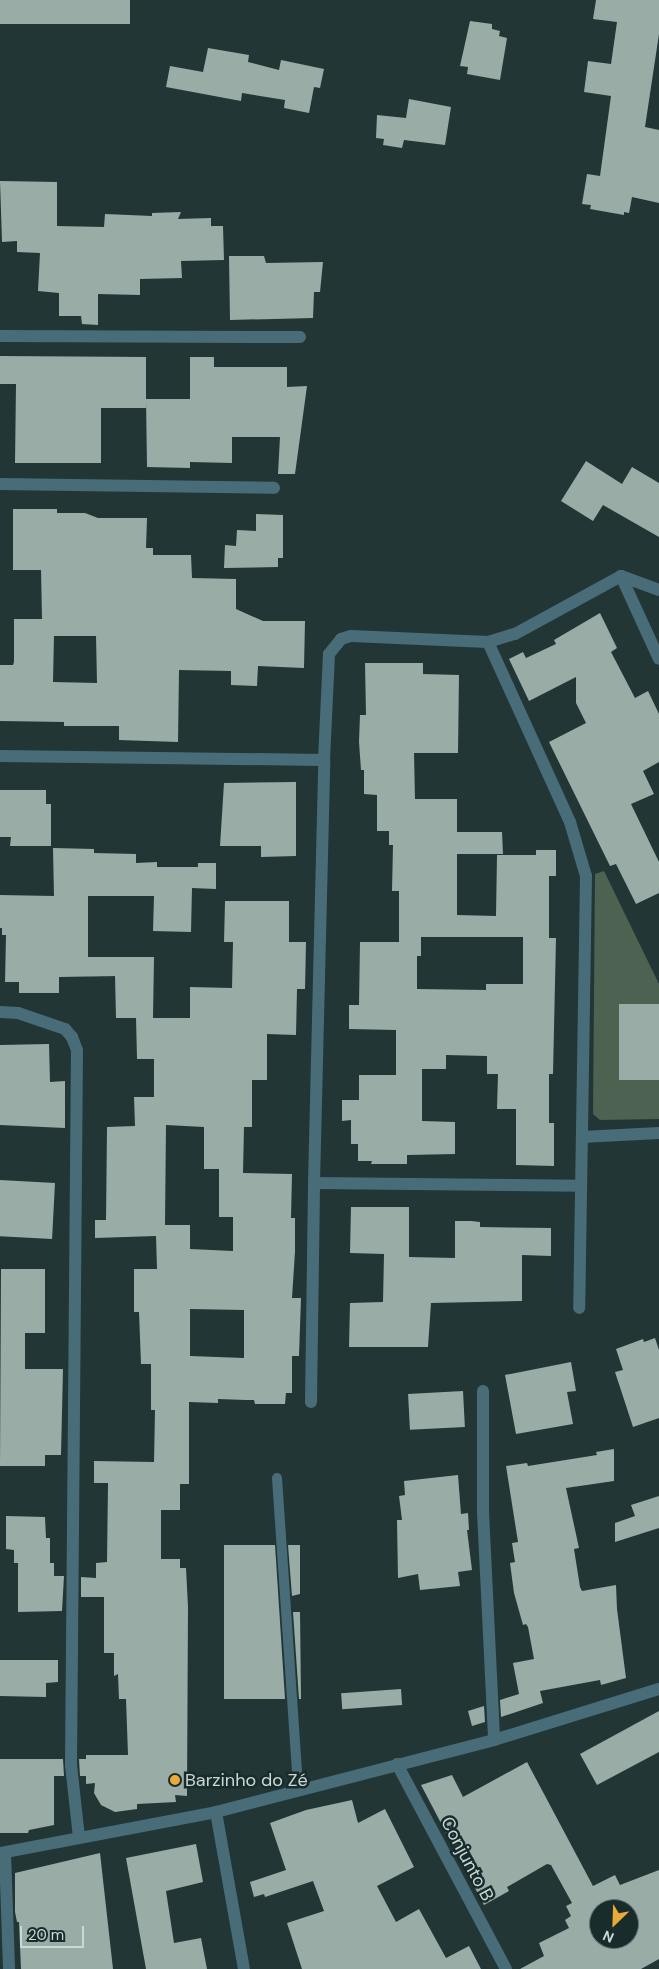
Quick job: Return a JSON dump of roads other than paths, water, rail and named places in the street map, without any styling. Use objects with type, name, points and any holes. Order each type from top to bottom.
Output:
[{"type":"street","points":[[0,336],[300,337]]},
{"type":"street","points":[[0,484],[274,488]]},
{"type":"street","points":[[311,1402],[324,760],[329,654],[341,639],[351,636],[488,642],[515,634],[621,576],[659,590]]},
{"type":"street","points":[[621,576],[659,659]]},
{"type":"street","points":[[488,642],[570,822],[586,876],[579,1308]]},
{"type":"street","points":[[0,756],[324,760]]},
{"type":"street","points":[[0,1012],[18,1013],[65,1029],[72,1037],[77,1050],[71,1765],[79,1837]]},
{"type":"street","points":[[582,1137],[659,1133]]},
{"type":"street","points":[[314,1183],[581,1186]]},
{"type":"street","points":[[483,1391],[483,1512],[494,1740]]},
{"type":"street","points":[[9,1969],[2,1853],[216,1812],[494,1740],[659,1689]]},
{"type":"street","name":"Conjunto B","points":[[397,1764],[506,1969]]},
{"type":"street","points":[[216,1812],[244,1969]]},
{"type":"lane","points":[[277,1478],[298,1790]]},
{"type":"place","name":"Barzinho do Zé","points":[[175,1780]]}]
